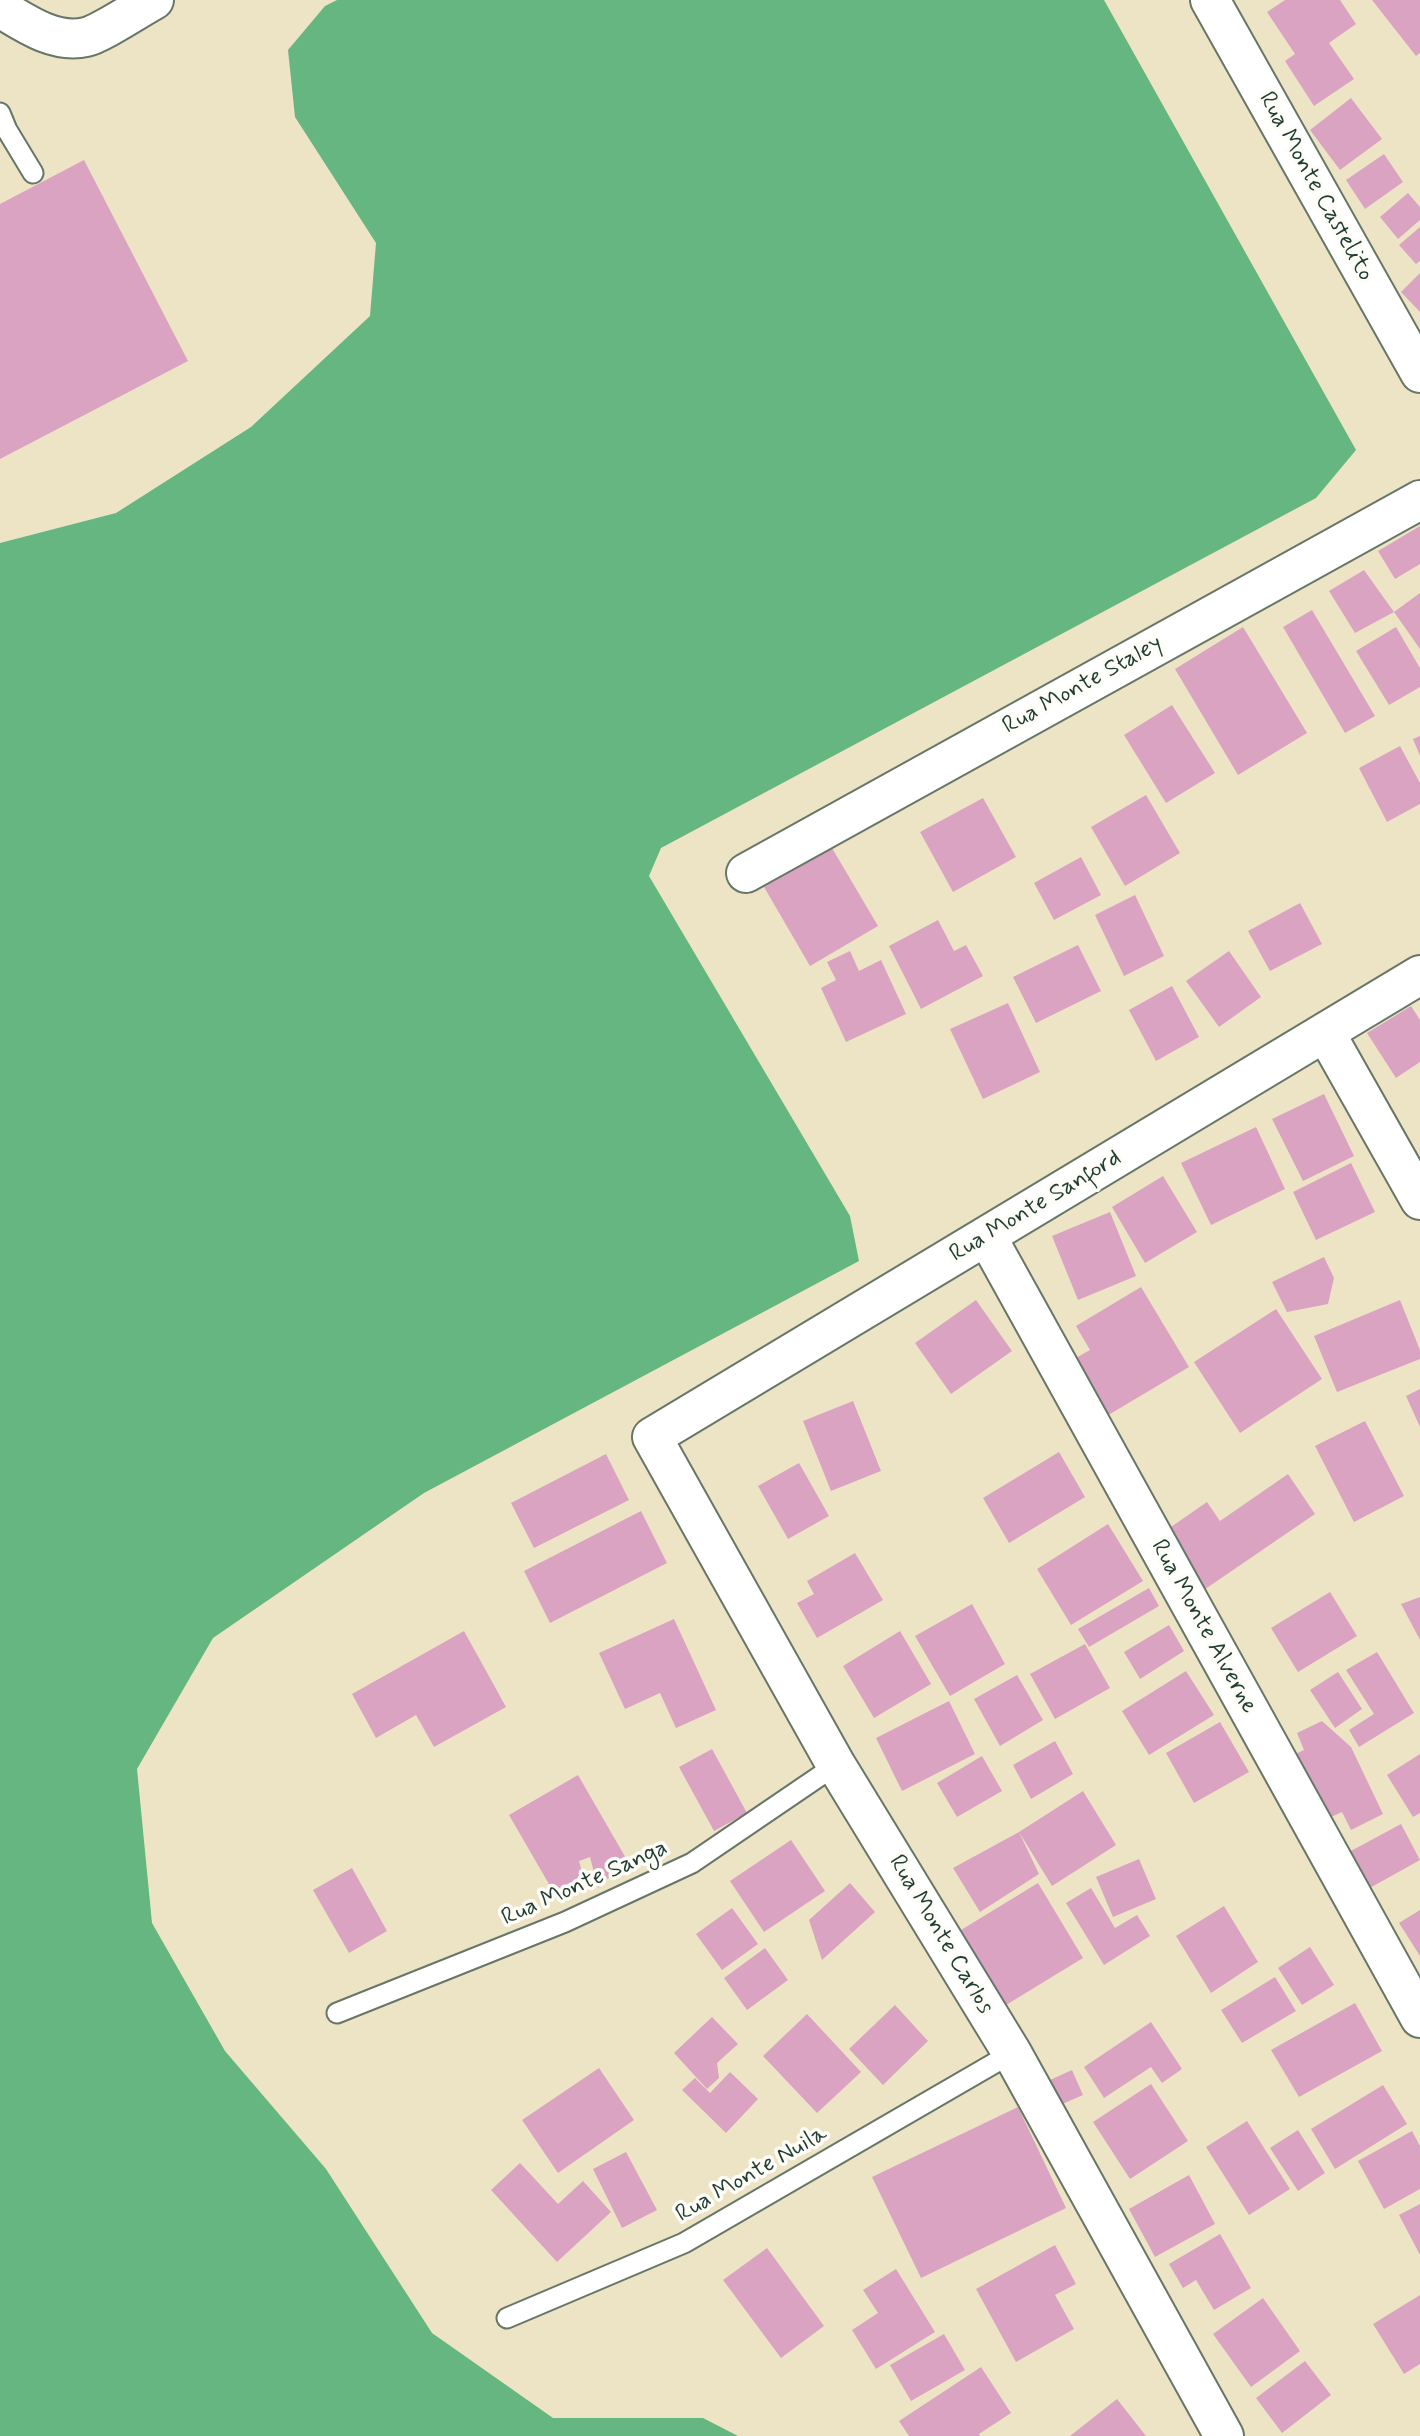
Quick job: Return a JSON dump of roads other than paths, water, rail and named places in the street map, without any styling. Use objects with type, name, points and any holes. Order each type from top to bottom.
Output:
[{"type":"street","points":[[0,8],[56,38],[87,37],[154,0]]},
{"type":"street","name":"Rua Monte Castelito","points":[[1210,0],[1420,373]]},
{"type":"street","name":"Rua Monte Staley","points":[[746,873],[1420,500]]},
{"type":"street","name":"Rua Monte Sanford","points":[[652,1437],[1420,975]]},
{"type":"street","points":[[1325,1032],[1420,1200]]},
{"type":"street","name":"Rua Monte Alverne","points":[[987,1237],[1420,2018]]},
{"type":"street","name":"Rua Monte Carlos","points":[[652,1437],[836,1765],[1012,2053],[1224,2436]]},
{"type":"lane","points":[[0,113],[6,130],[33,173]]},
{"type":"lane","name":"Rua Monte Sanga","points":[[337,2013],[565,1922],[692,1863],[836,1765]]},
{"type":"lane","name":"Rua Monte Nuila","points":[[507,2318],[684,2243],[1012,2053]]}]
